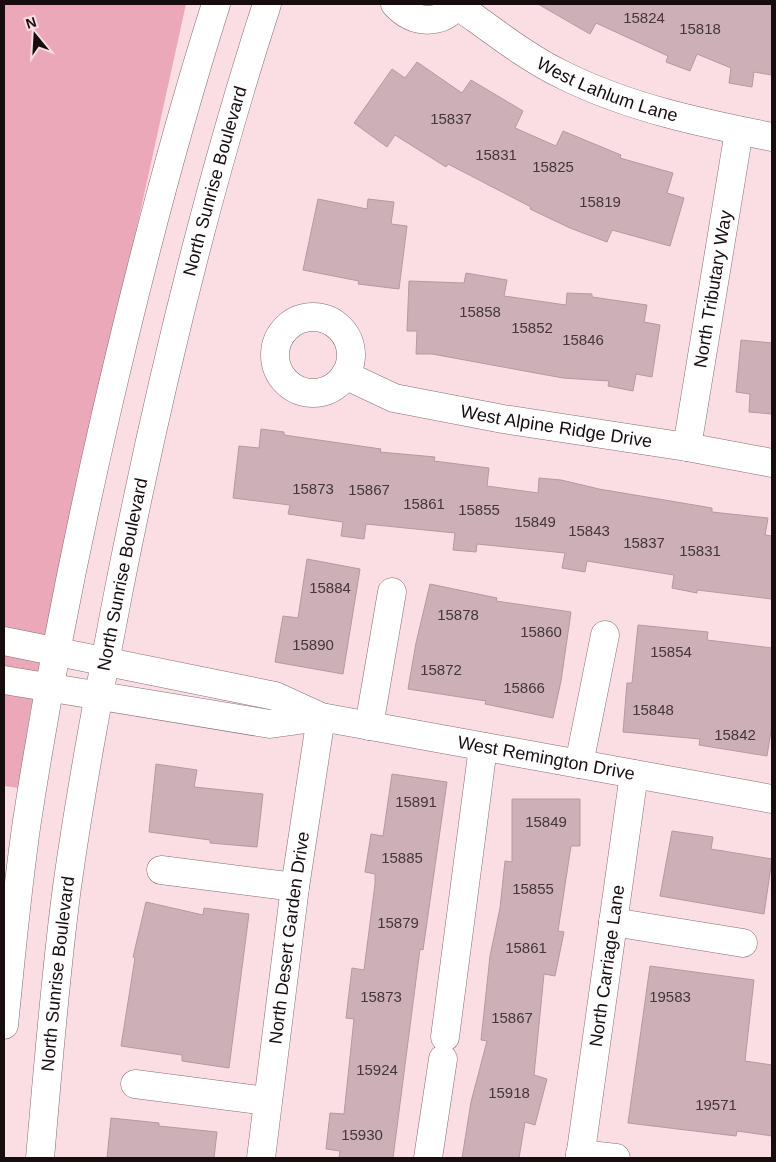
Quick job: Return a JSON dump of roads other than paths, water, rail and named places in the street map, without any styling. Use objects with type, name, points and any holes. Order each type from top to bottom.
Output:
[{"type":"street","name":"North Sunrise Boulevard","points":[[40,1158],[67,889],[74,692],[56,651],[87,495],[127,324],[162,184],[216,4]]},
{"type":"street","name":"North Sunrise Boulevard","points":[[4,1025],[28,821],[74,692],[94,659],[137,498],[174,330],[228,134],[267,4]]},
{"type":"street","name":"West Lahlum Lane","points":[[395,4],[403,13],[426,21],[449,14],[458,5],[505,40],[564,76],[628,103],[739,131],[772,137]]},
{"type":"street","name":"North Tributary Way","points":[[687,447],[739,131]]},
{"type":"street","name":"West Alpine Ridge Drive","points":[[345,375],[394,398],[503,419],[687,447],[772,464]]},
{"type":"street","points":[[369,726],[392,592]]},
{"type":"street","points":[[579,764],[605,635]]},
{"type":"street","name":"West Remington Drive","points":[[4,641],[275,696],[321,717],[772,799]]},
{"type":"street","name":"West Remington Drive","points":[[4,680],[270,724],[321,717]]},
{"type":"street","name":"North Desert Garden Drive","points":[[261,1158],[267,1100],[321,717]]},
{"type":"street","points":[[428,1158],[483,746]]},
{"type":"street","name":"North Carriage Lane","points":[[580,1156],[634,774]]},
{"type":"street","points":[[161,870],[296,887]]},
{"type":"street","points":[[613,922],[743,943]]},
{"type":"street","points":[[135,1084],[267,1100]]},
{"type":"street","points":[[580,1156],[616,1158]]}]
